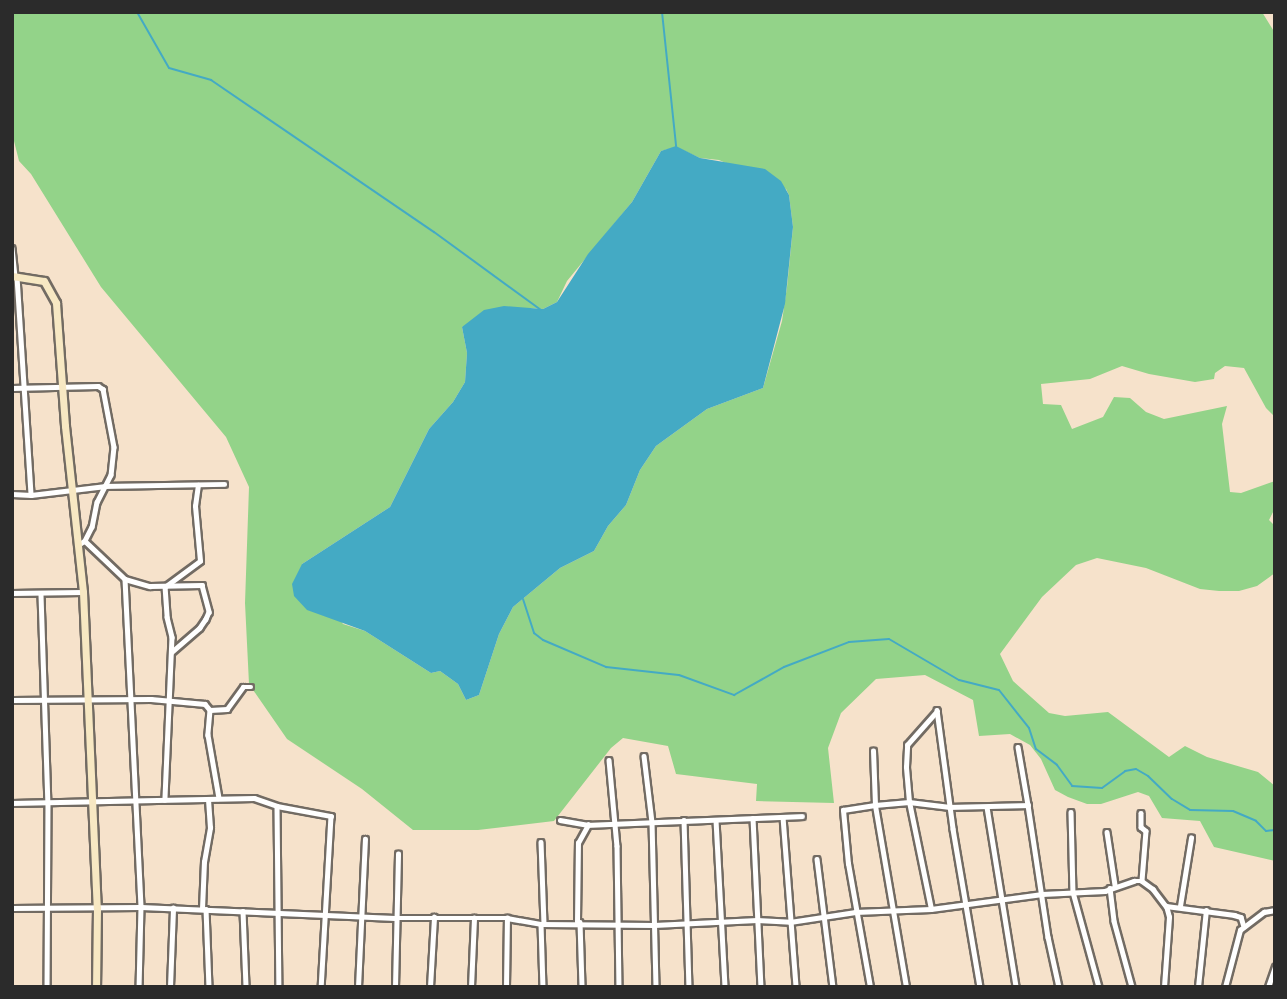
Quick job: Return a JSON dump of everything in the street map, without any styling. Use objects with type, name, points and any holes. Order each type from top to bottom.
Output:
[{"type":"street","points":[[12,248],[26,388],[31,495]]},
{"type":"street","points":[[15,276],[44,281],[57,303],[83,592],[97,908],[96,987]]},
{"type":"street","points":[[12,388],[98,386],[103,389],[114,447],[111,475],[97,502],[85,541],[78,546]]},
{"type":"street","points":[[12,494],[31,495],[105,486],[225,484]]},
{"type":"street","points":[[165,586],[200,561],[195,506],[198,485]]},
{"type":"street","points":[[85,541],[125,579],[150,586],[202,585],[209,612],[200,628],[172,652]]},
{"type":"street","points":[[125,579],[141,907],[139,987]]},
{"type":"street","points":[[165,586],[172,652],[165,800]]},
{"type":"street","points":[[12,593],[41,595],[83,592]]},
{"type":"street","points":[[41,595],[47,699],[47,987]]},
{"type":"street","points":[[209,710],[228,709],[243,687],[251,687]]},
{"type":"street","points":[[12,700],[87,699],[205,704],[209,710],[208,735],[219,799]]},
{"type":"street","points":[[931,909],[909,802],[907,745],[937,710],[964,903],[979,987]]},
{"type":"street","points":[[1018,747],[1059,987]]},
{"type":"street","points":[[873,751],[875,805],[906,987]]},
{"type":"street","points":[[644,756],[653,822],[656,987]]},
{"type":"street","points":[[609,760],[614,822],[619,987]]},
{"type":"street","points":[[12,803],[254,798],[276,806],[331,816],[323,913],[321,987]]},
{"type":"street","points":[[208,800],[210,828],[204,862],[204,909],[209,987]]},
{"type":"street","points":[[870,987],[855,912],[843,810],[909,802],[950,807],[1028,805]]},
{"type":"street","points":[[276,806],[279,987]]},
{"type":"street","points":[[987,807],[1016,987]]},
{"type":"street","points":[[1071,812],[1073,892],[1099,987]]},
{"type":"street","points":[[1141,813],[1141,827],[1146,831],[1142,881],[1166,906],[1169,916],[1164,987]]},
{"type":"street","points":[[560,820],[588,825],[802,816]]},
{"type":"street","points":[[783,817],[796,987]]},
{"type":"street","points":[[753,818],[761,987]]},
{"type":"street","points":[[684,820],[689,987]]},
{"type":"street","points":[[716,820],[725,987]]},
{"type":"street","points":[[582,987],[578,843],[588,825]]},
{"type":"street","points":[[1107,832],[1114,921],[1132,987]]},
{"type":"street","points":[[1180,906],[1191,838]]},
{"type":"street","points":[[358,987],[365,839]]},
{"type":"street","points":[[541,842],[543,987]]},
{"type":"street","points":[[395,987],[398,854]]},
{"type":"street","points":[[817,859],[833,987]]},
{"type":"street","points":[[12,908],[141,907],[395,918],[507,918],[542,923],[616,925],[757,920],[790,922],[855,912],[931,909],[1042,894],[1092,893],[1142,881]]},
{"type":"street","points":[[1166,906],[1241,917],[1244,927]]},
{"type":"street","points":[[170,987],[173,908]]},
{"type":"street","points":[[1198,987],[1206,910]]},
{"type":"street","points":[[1225,987],[1240,930],[1264,912],[1275,910]]},
{"type":"street","points":[[243,911],[246,987]]},
{"type":"street","points":[[430,987],[434,917]]},
{"type":"street","points":[[471,987],[474,918]]},
{"type":"street","points":[[506,987],[507,918]]},
{"type":"street","points":[[1268,987],[1275,967]]},
{"type":"green space","points":[[12,12],[1262,12],[1275,33],[1275,417],[1266,408],[1244,368],[1225,366],[1215,373],[1214,379],[1195,382],[1122,366],[1090,379],[1041,384],[1043,404],[1061,405],[1072,429],[1103,417],[1114,397],[1130,398],[1146,412],[1164,419],[1227,406],[1222,424],[1230,492],[1241,493],[1275,481],[1275,508],[1269,520],[1275,526],[1275,573],[1257,586],[1239,591],[1219,591],[1200,589],[1146,568],[1097,558],[1076,565],[1042,597],[1000,654],[1013,681],[1049,713],[1065,716],[1108,712],[1169,757],[1185,746],[1207,757],[1258,772],[1275,786],[1275,861],[1214,847],[1200,821],[1162,818],[1149,796],[1138,792],[1101,804],[1087,804],[1068,797],[1055,790],[1041,759],[1030,745],[1010,734],[979,736],[973,700],[925,675],[876,679],[841,713],[828,748],[834,803],[756,801],[757,784],[676,774],[668,746],[623,738],[611,748],[554,821],[478,830],[413,830],[362,789],[287,739],[249,684],[245,603],[249,487],[226,437],[101,287],[31,174],[19,161],[12,133]],"holes":[[[676,147],[700,158],[719,160],[786,189],[789,195],[793,227],[787,287],[782,321],[763,388],[707,409],[656,446],[640,470],[626,505],[608,526],[594,551],[560,568],[513,607],[499,634],[479,695],[466,700],[458,684],[440,671],[431,673],[365,631],[343,624],[302,564],[390,507],[429,429],[453,402],[465,382],[467,353],[462,327],[530,308],[543,309],[557,302],[567,281],[632,202],[661,151]]]},
{"type":"water","points":[[676,146],[700,158],[765,169],[781,181],[789,195],[793,227],[785,304],[763,388],[707,409],[656,446],[640,470],[626,505],[608,526],[594,551],[560,568],[513,607],[499,634],[479,695],[466,700],[458,684],[440,671],[431,673],[365,631],[307,610],[294,596],[292,584],[302,564],[390,507],[429,429],[453,402],[465,382],[467,353],[462,327],[484,310],[504,306],[543,309],[557,302],[588,254],[632,202],[661,151]]},
{"type":"waterway","points":[[137,12],[169,68],[211,80],[434,232],[541,310]]},
{"type":"waterway","points":[[662,12],[676,146]]},
{"type":"waterway","points":[[523,599],[534,633],[543,640],[606,667],[679,675],[734,695],[784,667],[849,642],[889,639],[959,680],[999,690],[1029,728],[1036,749],[1057,765],[1072,786],[1102,788],[1125,771],[1136,769],[1148,776],[1172,799],[1190,810],[1233,811],[1256,821],[1266,831],[1275,830]]}]
